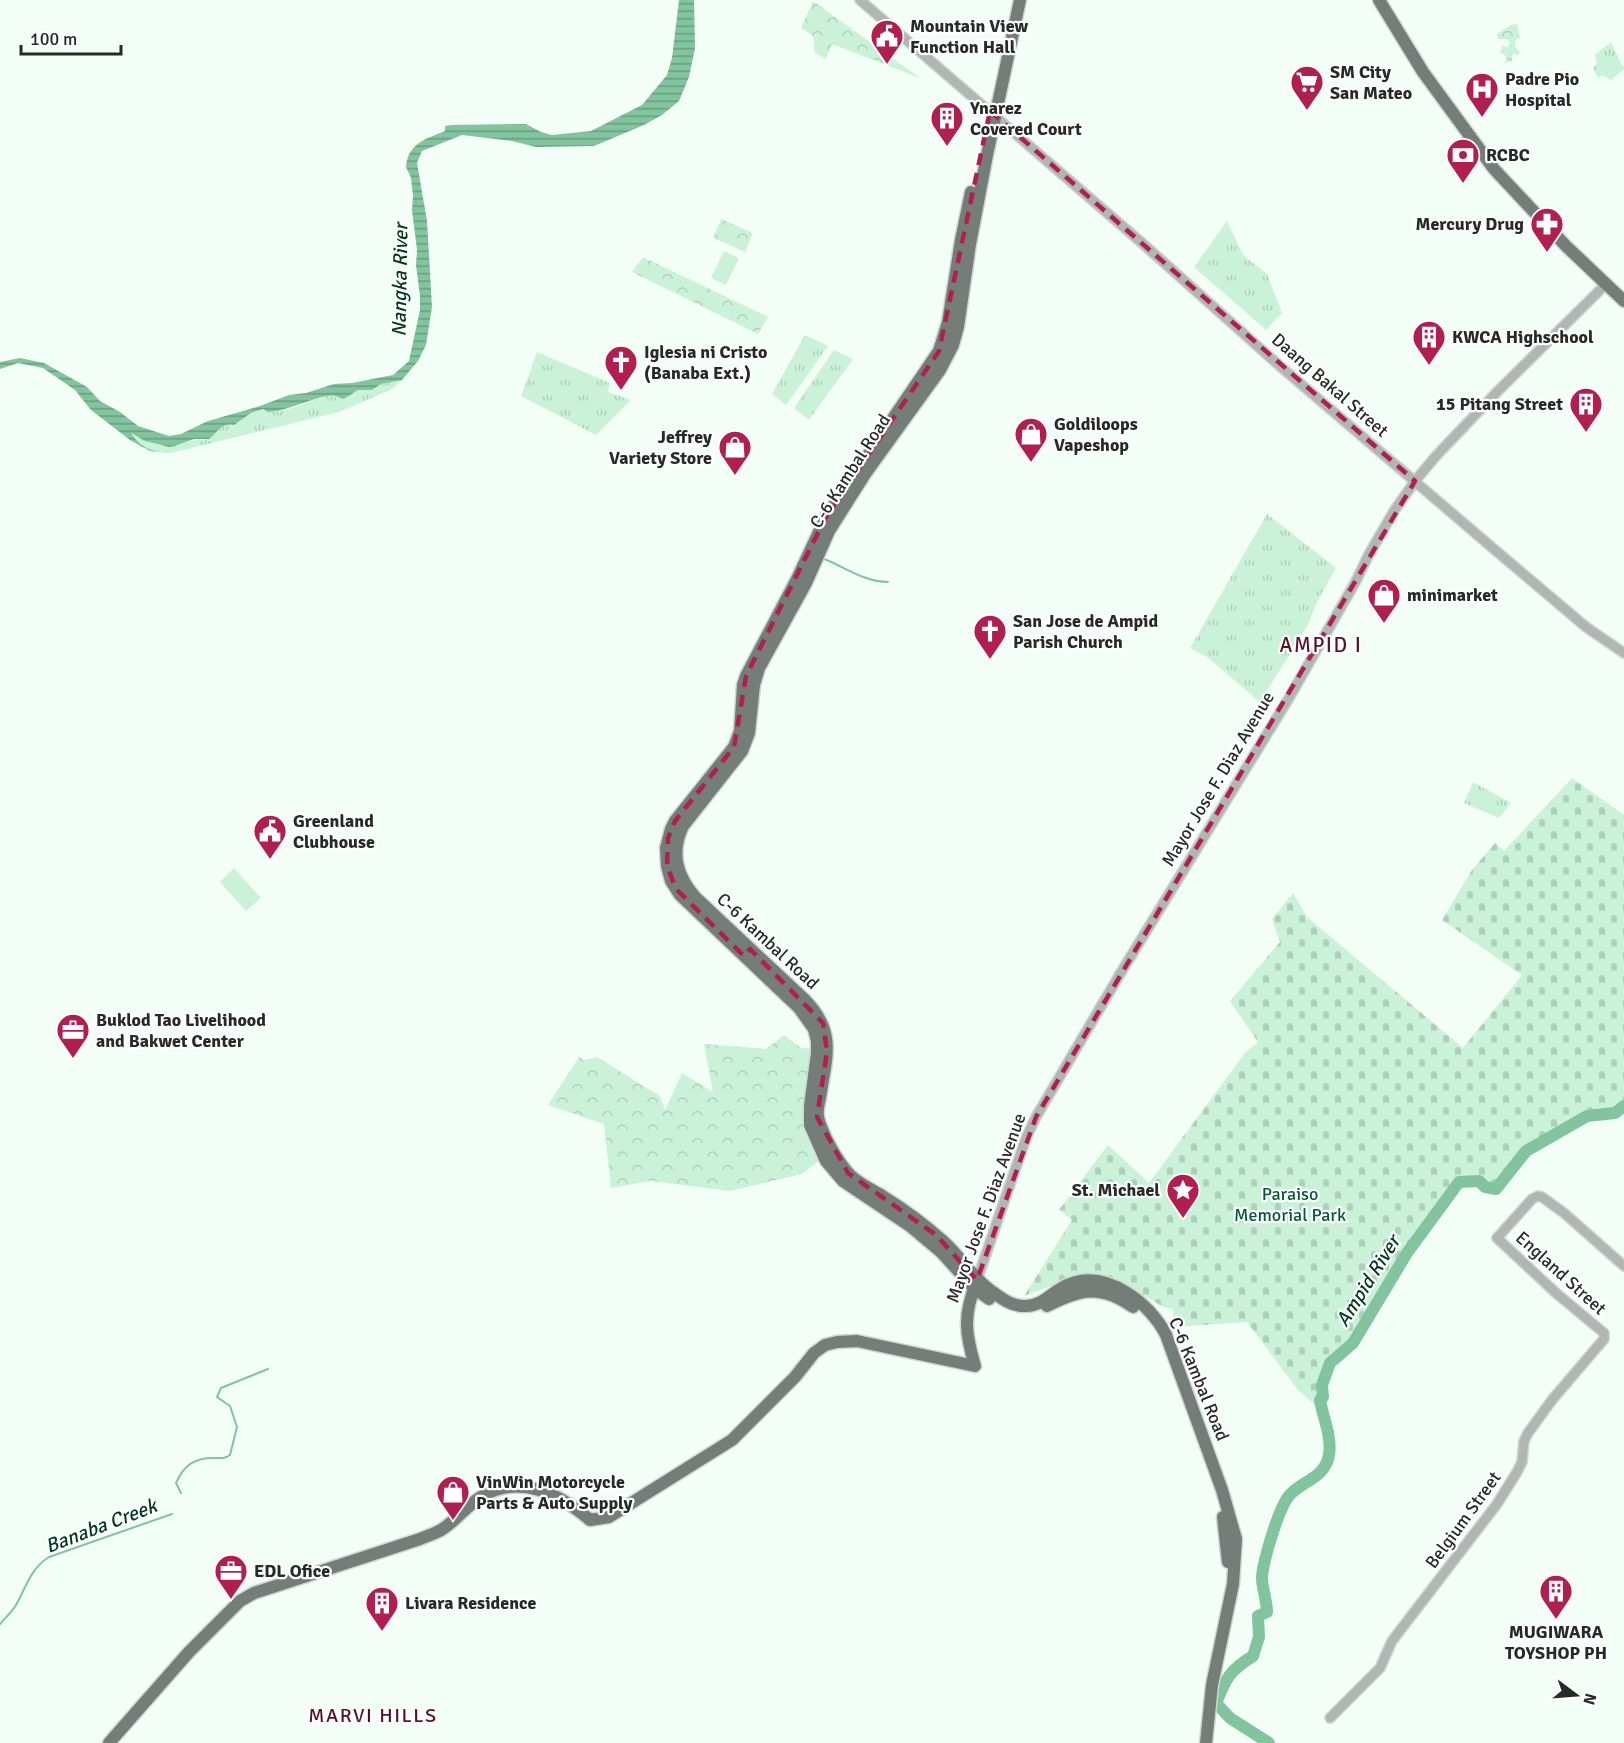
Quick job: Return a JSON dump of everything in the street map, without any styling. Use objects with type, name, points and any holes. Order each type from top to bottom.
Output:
[{"type":"main road","name":"C-6 Kambal Road","points":[[993,114],[1012,0]]},
{"type":"main road","name":"C-6 Kambal Road","points":[[1020,0],[961,240],[948,322],[939,351],[826,517],[746,676],[743,685],[740,731],[735,747],[675,821],[668,838],[667,866],[676,889],[688,904],[747,952],[799,1008],[814,1029],[817,1053],[810,1106],[810,1125],[831,1167],[848,1185],[910,1226],[1007,1309],[1025,1313],[1037,1311],[1074,1293],[1088,1291],[1104,1293],[1128,1304],[1149,1322],[1159,1339],[1216,1492],[1225,1525],[1227,1577],[1206,1684],[1199,1743]]},
{"type":"main road","points":[[1379,0],[1423,72],[1494,169],[1566,246],[1624,301]]},
{"type":"main road","name":"C-6 Kambal Road","points":[[976,1284],[1010,1303],[1025,1306],[1040,1303],[1072,1283],[1088,1280],[1105,1284],[1142,1304],[1163,1329],[1222,1490],[1236,1539],[1233,1584],[1212,1684],[1206,1743]]},
{"type":"main road","name":"Mayor Jose F. Diaz Avenue","points":[[109,1743],[189,1652],[240,1601],[254,1593],[420,1539],[441,1529],[480,1498],[497,1489],[515,1486],[551,1492],[590,1520],[609,1517],[732,1440],[795,1377],[814,1353],[825,1345],[857,1341],[975,1366],[966,1334],[966,1323],[976,1284]]},
{"type":"street","name":"Daang Bakal Street","points":[[860,0],[1281,367],[1586,627],[1624,653]]},
{"type":"street","name":"Mayor Jose F. Diaz Avenue","points":[[976,1284],[1026,1138],[1036,1116],[1289,698],[1384,529],[1415,481],[1497,392],[1606,284]]},
{"type":"street","name":"England Street","points":[[1604,1333],[1497,1238],[1532,1199],[1538,1196],[1549,1201],[1564,1213],[1624,1266]]},
{"type":"street","name":"Belgium Street","points":[[1330,1718],[1380,1668],[1392,1641],[1497,1504],[1522,1462],[1524,1441],[1528,1433],[1552,1400],[1604,1339],[1604,1333]]},
{"type":"highlighted area","points":[[990,111],[1415,481],[1036,1117],[977,1280],[936,1235],[848,1173],[817,1117],[827,1052],[823,1023],[750,949],[744,956],[676,889],[667,866],[668,838],[675,821],[734,747],[746,676],[826,517],[939,351]]},
{"type":"green space","points":[[813,1],[920,78],[832,44],[826,59],[815,53],[813,36],[801,28]]},
{"type":"green space","points":[[1517,24],[1520,38],[1515,40],[1515,47],[1521,53],[1517,55],[1513,53],[1512,61],[1505,63],[1507,58],[1500,53],[1503,45],[1508,48],[1510,42],[1506,39],[1498,39],[1497,34]]},
{"type":"green space","points":[[1611,42],[1624,69],[1611,80],[1602,75],[1598,78],[1593,68],[1597,64],[1595,55]]},
{"type":"green space","points":[[721,219],[753,233],[745,252],[713,238]]},
{"type":"green space","points":[[1227,221],[1243,255],[1267,274],[1282,313],[1266,330],[1194,267]]},
{"type":"green space","points":[[724,251],[739,258],[726,285],[711,278]]},
{"type":"green space","points":[[643,257],[768,317],[758,334],[632,272]]},
{"type":"green space","points":[[805,335],[828,346],[786,405],[772,394]]},
{"type":"green space","points":[[834,350],[853,359],[809,420],[794,408]]},
{"type":"green space","points":[[537,352],[610,383],[608,392],[631,400],[596,435],[521,396]]},
{"type":"green space","points":[[402,380],[392,389],[339,412],[171,453],[148,448],[131,434],[166,446],[205,440],[218,428],[231,423],[232,425],[251,413],[264,409],[269,412],[284,410],[329,396],[344,399],[358,390],[372,390],[381,384]]},
{"type":"green space","points":[[1267,514],[1336,568],[1317,602],[1308,625],[1260,702],[1207,657],[1190,648]]},
{"type":"green space","name":"Paraiso Memorial Park","points":[[1572,778],[1624,815],[1624,1106],[1615,1113],[1587,1116],[1526,1151],[1496,1189],[1485,1187],[1479,1181],[1459,1182],[1407,1253],[1353,1343],[1330,1363],[1322,1385],[1323,1397],[1315,1405],[1298,1390],[1247,1322],[1174,1327],[1173,1309],[1163,1307],[1135,1290],[1111,1280],[1080,1274],[1024,1296],[1072,1220],[1059,1210],[1108,1145],[1149,1183],[1245,1053],[1258,1042],[1230,1001],[1280,942],[1272,919],[1293,893],[1307,917],[1463,1048],[1522,975],[1442,920],[1472,870],[1495,843],[1504,851]]},
{"type":"green space","points":[[1473,782],[1511,803],[1499,818],[1464,803]]},
{"type":"green space","points":[[234,868],[261,898],[246,911],[220,882]]},
{"type":"green space","points":[[784,1035],[801,1048],[810,1049],[806,1123],[819,1161],[802,1174],[730,1191],[650,1181],[611,1188],[604,1124],[548,1105],[579,1057],[584,1060],[597,1057],[660,1096],[665,1110],[682,1073],[713,1092],[704,1044],[766,1049]]},
{"type":"shaded area","points":[[679,0],[694,0],[695,48],[689,77],[679,101],[662,115],[644,125],[594,146],[536,147],[512,141],[462,135],[422,151],[417,163],[427,221],[432,307],[426,345],[418,361],[402,380],[381,384],[372,390],[358,390],[344,399],[331,396],[276,411],[268,412],[263,409],[251,413],[234,425],[225,425],[209,439],[194,439],[175,446],[169,447],[145,441],[131,433],[143,446],[162,452],[150,451],[130,440],[91,410],[75,390],[43,368],[18,363],[0,369],[0,362],[20,358],[44,363],[87,387],[100,401],[120,412],[138,426],[169,436],[181,434],[208,421],[289,395],[306,393],[334,384],[393,375],[409,361],[420,310],[412,210],[413,196],[411,178],[406,167],[407,159],[414,147],[445,131],[445,126],[451,125],[526,124],[552,135],[591,131],[642,105],[667,75],[672,58]]},
{"type":"waterway","points":[[822,558],[871,580],[888,582]]},
{"type":"waterway","name":"Ampid River","points":[[1269,1743],[1230,1718],[1216,1703],[1230,1675],[1253,1656],[1259,1637],[1258,1616],[1267,1612],[1262,1579],[1263,1568],[1284,1504],[1293,1492],[1317,1475],[1327,1463],[1330,1448],[1320,1400],[1323,1397],[1322,1385],[1330,1363],[1353,1343],[1407,1253],[1459,1182],[1479,1181],[1485,1187],[1496,1189],[1526,1151],[1587,1116],[1615,1113],[1624,1106]]},
{"type":"waterway","name":"Banaba Creek","points":[[181,1493],[176,1483],[191,1463],[230,1455],[237,1427],[230,1406],[217,1397],[221,1388],[268,1369]]},
{"type":"waterway","name":"Banaba Creek","points":[[0,1624],[14,1608],[33,1572],[49,1557],[172,1514]]},
{"type":"place","name":"Mountain View Function Hall","points":[[887,65]]},
{"type":"place","name":"SM City San Mateo","points":[[1307,111]]},
{"type":"place","name":"Padre Pio Hospital","points":[[1482,118]]},
{"type":"place","name":"Ynarez Covered Court","points":[[947,147]]},
{"type":"place","name":"RCBC","points":[[1463,184]]},
{"type":"place","name":"Mercury Drug","points":[[1547,253]]},
{"type":"place","name":"KWCA Highschool","points":[[1429,366]]},
{"type":"place","name":"Iglesia ni Cristo (Banaba Ext.)","points":[[621,391]]},
{"type":"place","name":"15 Pitang Street","points":[[1586,433]]},
{"type":"place","name":"Goldiloops Vapeshop","points":[[1031,463]]},
{"type":"place","name":"Jeffrey Variety Store","points":[[735,476]]},
{"type":"place","name":"minimarket","points":[[1384,624]]},
{"type":"place","name":"San Jose de Ampid Parish Church","points":[[990,660]]},
{"type":"place","name":"Greenland Clubhouse","points":[[270,860]]},
{"type":"place","name":"Buklod Tao Livelihood and Bakwet Center","points":[[73,1059]]},
{"type":"place","name":"St. Michael","points":[[1183,1219]]},
{"type":"place","name":"VinWin Motorcycle Parts & Auto Supply","points":[[453,1521]]},
{"type":"place","name":"EDL Ofice","points":[[231,1600]]},
{"type":"place","name":"MUGIWARA TOYSHOP PH","points":[[1556,1620]]},
{"type":"place","name":"Livara Residence","points":[[382,1632]]},
{"type":"district","name":"AMPID I","points":[[1321,645]]},
{"type":"district","name":"MARVI HILLS","points":[[373,1715]]},
{"type":"water label","name":"Nangka River","points":[[400,280]]}]
